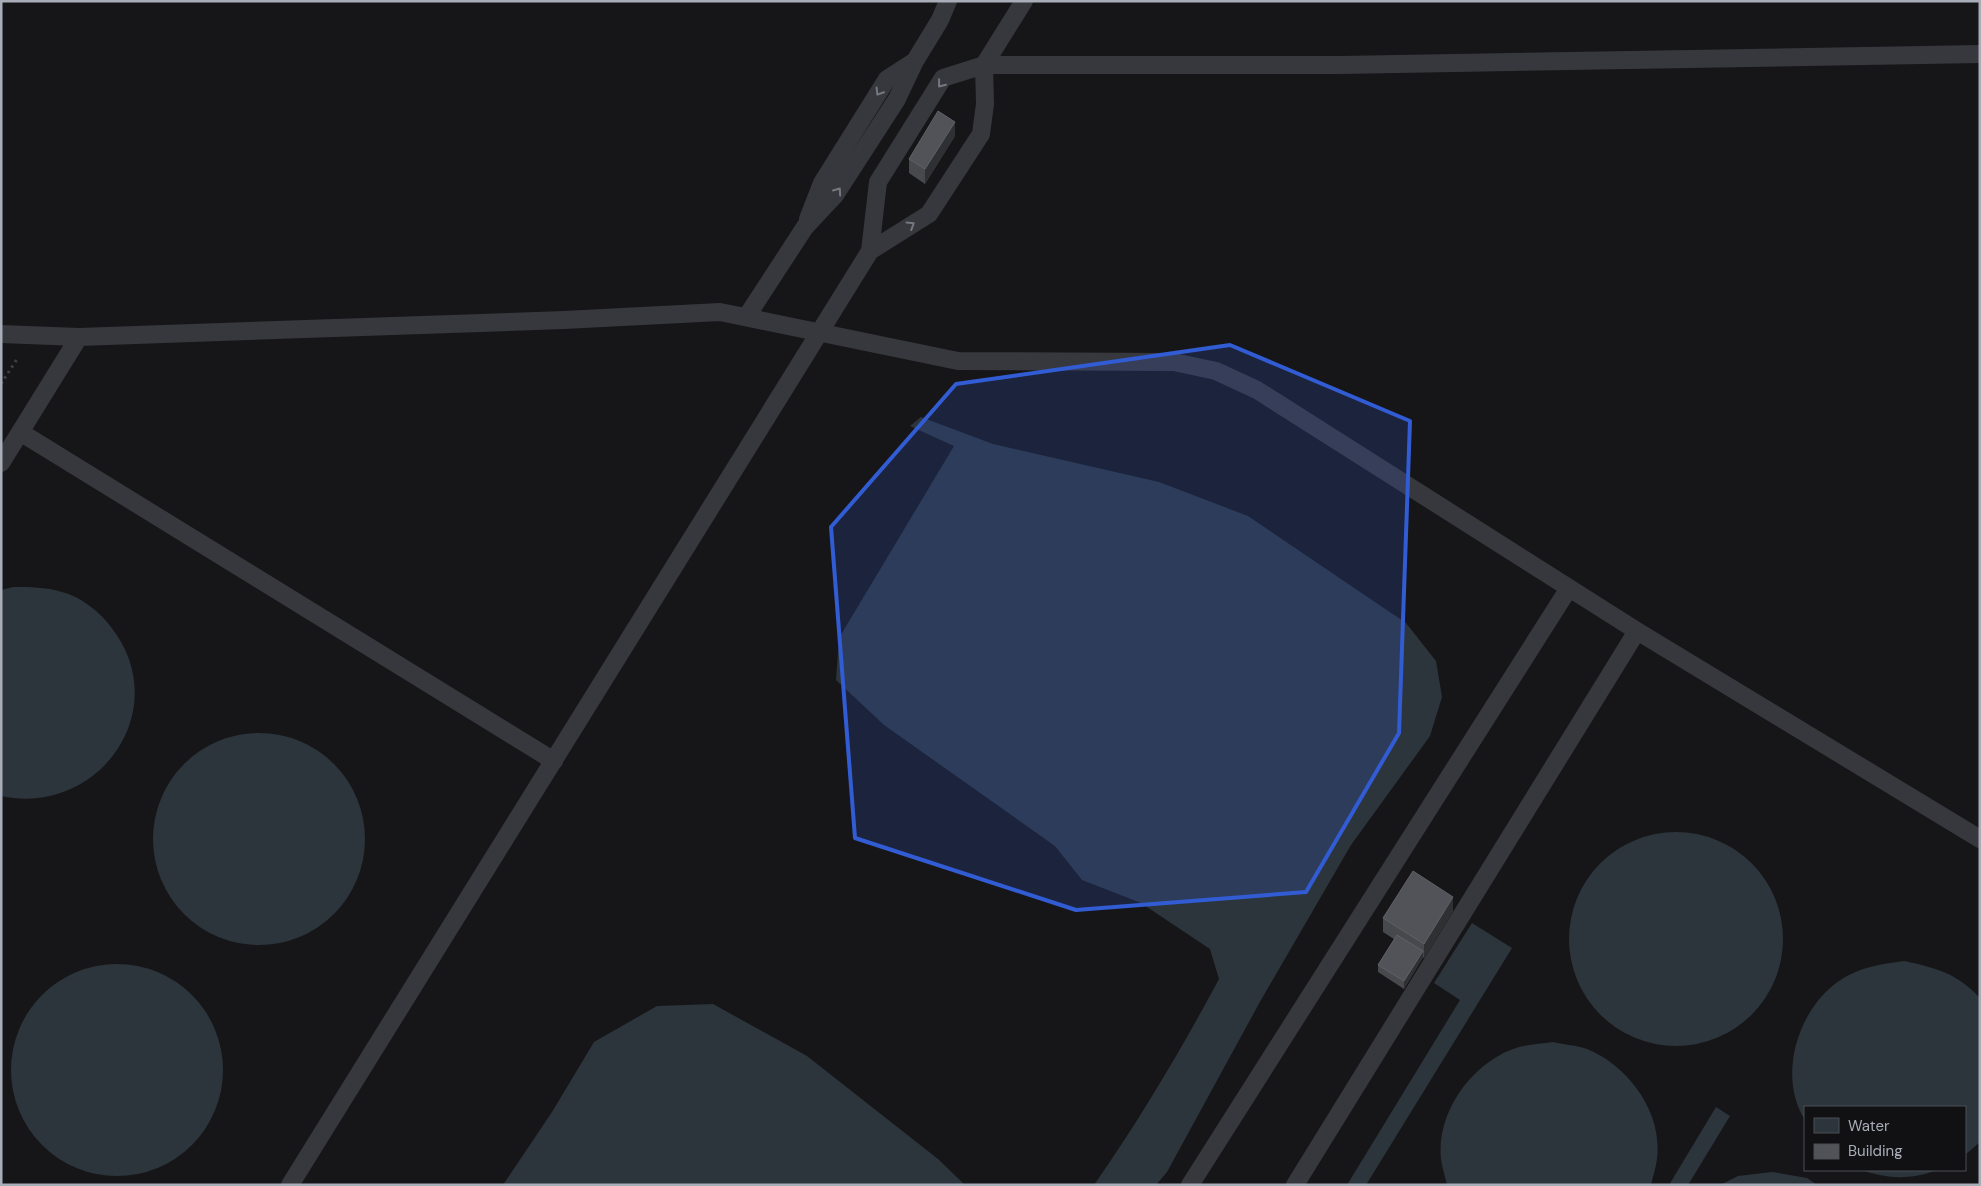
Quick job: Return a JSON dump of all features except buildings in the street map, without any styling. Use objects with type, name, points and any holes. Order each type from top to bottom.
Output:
[{"type":"lane","points":[[748,316],[805,227],[835,195],[903,90],[915,61],[940,20],[948,1]]},
{"type":"lane","points":[[870,251],[928,214],[981,134],[985,104],[984,65],[1024,1]]},
{"type":"lane","points":[[290,1185],[870,251],[878,182],[943,78],[984,65],[1340,65],[1980,54]]},
{"type":"lane","points":[[1,334],[79,337],[564,320],[720,312],[748,316],[958,361],[1174,362],[1216,371],[1257,390],[1637,631],[1980,839]]},
{"type":"lane","points":[[1,463],[79,337]]},
{"type":"lane","points":[[20,432],[554,761]]},
{"type":"lane","points":[[1190,1185],[1570,588]]},
{"type":"lane","points":[[1295,1185],[1637,631]]},
{"type":"highlighted area","points":[[1230,345],[1410,421],[1399,733],[1306,892],[1076,910],[855,838],[831,527],[956,384]]},
{"type":"water","points":[[921,417],[993,444],[1159,482],[1248,516],[1406,623],[1436,661],[1442,697],[1430,736],[1351,845],[1261,1000],[1167,1172],[1156,1185],[1094,1185],[1160,1084],[1219,979],[1210,949],[1141,903],[1082,880],[1055,846],[884,725],[836,680],[839,638],[954,446],[910,426]]},
{"type":"water","points":[[13,587],[44,588],[69,594],[83,601],[101,615],[111,627],[129,658],[135,691],[130,722],[117,750],[96,773],[69,790],[37,798],[1,796],[1,590]]},
{"type":"water","points":[[249,733],[269,733],[290,737],[309,745],[334,764],[347,780],[357,798],[363,818],[365,839],[363,860],[357,880],[347,898],[334,914],[309,933],[290,941],[269,945],[249,945],[228,941],[209,933],[192,921],[177,906],[165,889],[157,870],[153,849],[153,829],[157,808],[165,789],[177,772],[192,757],[209,745],[228,737]]},
{"type":"water","points":[[1665,832],[1687,832],[1707,836],[1727,844],[1752,863],[1771,888],[1779,908],[1783,939],[1779,970],[1771,990],[1752,1015],[1727,1034],[1707,1042],[1687,1046],[1665,1046],[1645,1042],[1625,1034],[1608,1022],[1593,1007],[1581,990],[1573,970],[1569,950],[1569,928],[1573,908],[1581,888],[1593,871],[1608,856],[1625,844],[1645,836]]},
{"type":"water","points":[[1472,923],[1512,948],[1366,1185],[1347,1185],[1460,1000],[1434,983]]},
{"type":"water","points":[[1904,961],[1945,973],[1963,983],[1980,998],[1980,1142],[1966,1154],[1966,1106],[1804,1106],[1804,1118],[1797,1103],[1793,1084],[1796,1044],[1812,1008],[1825,993],[1847,976],[1854,972],[1887,963]]},
{"type":"water","points":[[107,964],[127,964],[148,968],[167,976],[192,995],[205,1011],[215,1029],[221,1049],[223,1070],[221,1091],[215,1111],[205,1129],[192,1145],[167,1164],[148,1172],[127,1176],[107,1176],[86,1172],[67,1164],[50,1152],[35,1137],[23,1120],[15,1101],[11,1080],[11,1060],[15,1039],[23,1020],[35,1003],[50,988],[67,976],[86,968]]},
{"type":"water","points":[[713,1004],[807,1056],[938,1159],[965,1185],[503,1185],[552,1112],[594,1042],[657,1006]]},
{"type":"water","points":[[1553,1042],[1587,1049],[1602,1057],[1617,1067],[1640,1093],[1649,1108],[1657,1142],[1657,1159],[1651,1185],[1447,1185],[1441,1159],[1441,1141],[1445,1123],[1461,1090],[1473,1075],[1487,1063],[1503,1054],[1523,1046]]},
{"type":"water","points":[[1716,1107],[1730,1116],[1688,1185],[1669,1185]]},
{"type":"water","points":[[1865,1171],[1934,1171],[1908,1177],[1880,1175]]},
{"type":"water","points":[[1772,1172],[1807,1178],[1817,1185],[1720,1185],[1738,1176]]}]
